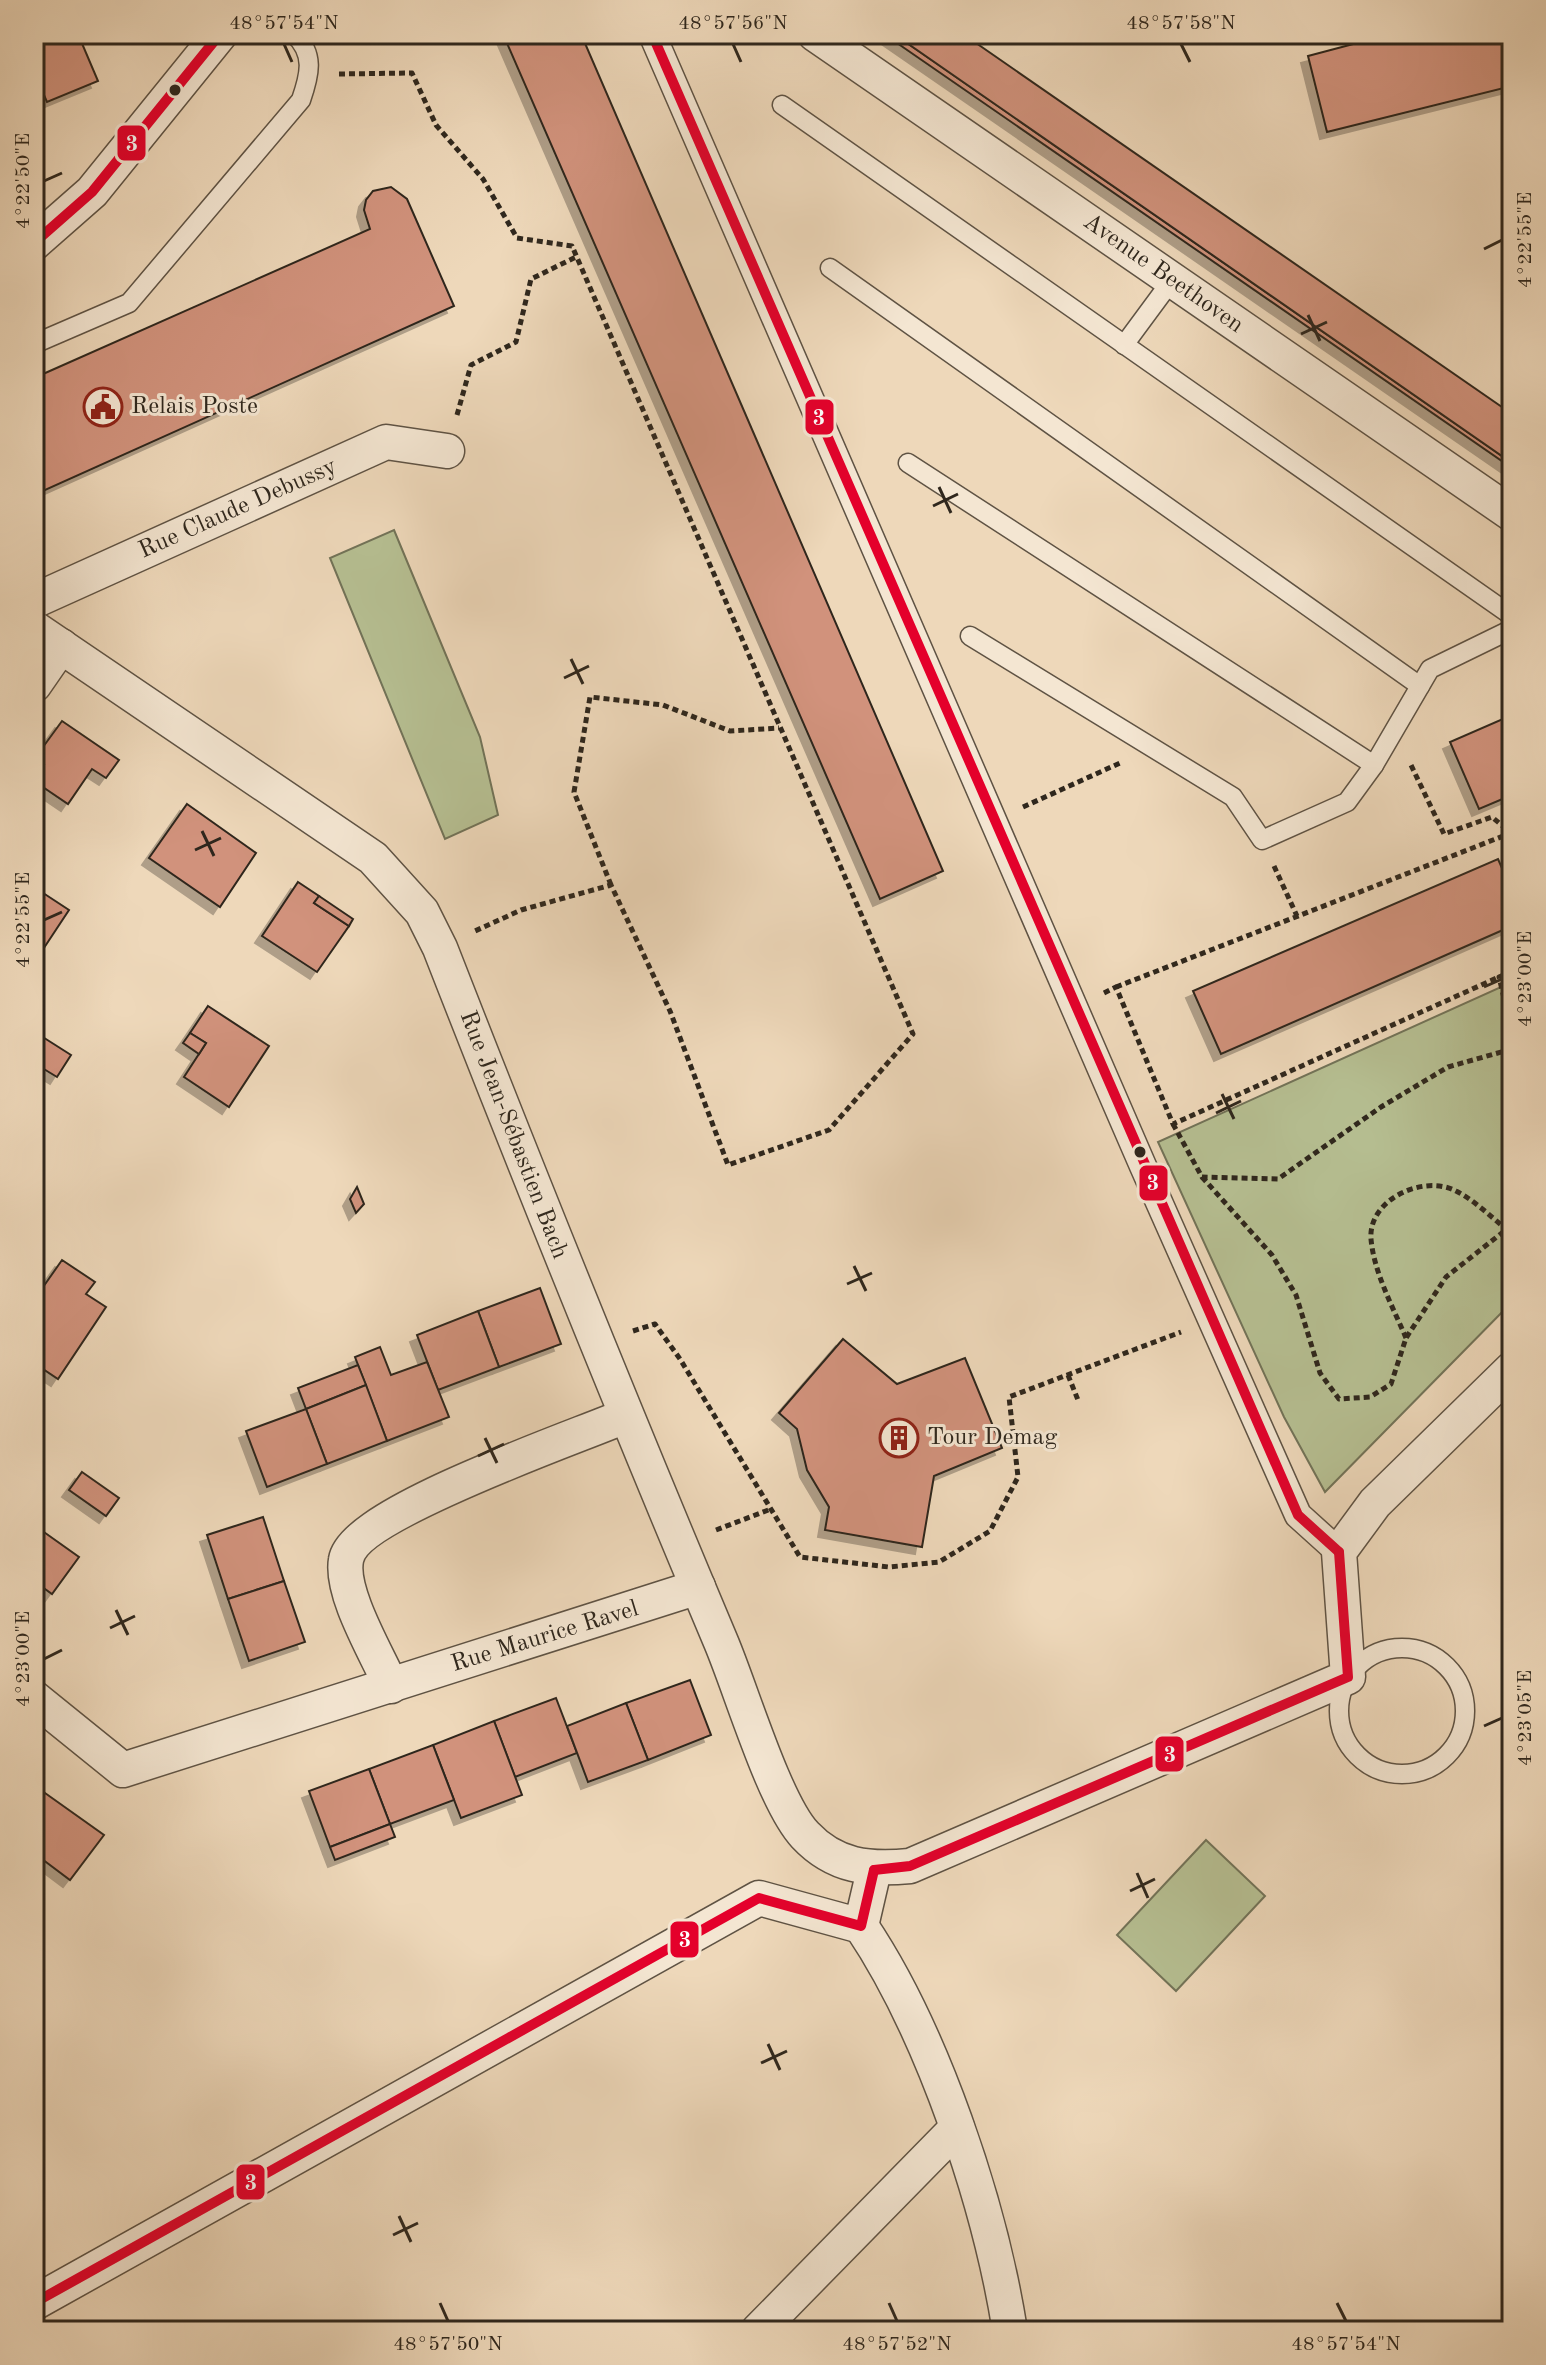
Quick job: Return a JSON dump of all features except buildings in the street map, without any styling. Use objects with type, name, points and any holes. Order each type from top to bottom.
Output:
[{"type":"street","points":[[34,243],[92,192],[220,34]]},
{"type":"street","points":[[652,34],[1298,1515],[1339,1552]]},
{"type":"street","name":"Avenue Beethoven","points":[[815,34],[1512,514]]},
{"type":"street","name":"Rue Claude Debussy","points":[[34,601],[386,442],[447,451]]},
{"type":"street","points":[[34,685],[48,637]]},
{"type":"street","name":"Rue Jean-Sébastien Bach","points":[[48,637],[373,858],[422,912],[440,948],[625,1416],[786,1806],[803,1834],[829,1856],[874,1870]]},
{"type":"street","points":[[861,1926],[874,1870],[910,1866],[1348,1677],[1339,1552],[1375,1503],[1512,1369]]},
{"type":"street","points":[[391,1686],[349,1592],[346,1558],[360,1535],[405,1507],[625,1416]]},
{"type":"street","name":"Rue Maurice Ravel","points":[[34,1698],[123,1770],[698,1587]]},
{"type":"street","points":[[34,2303],[759,1898],[861,1926],[892,1972],[957,2128],[1001,2275],[1010,2331]]},
{"type":"street","points":[[758,2331],[957,2128]]},
{"type":"lane","points":[[34,344],[129,303],[301,100],[310,74],[307,47],[294,34]]},
{"type":"lane","points":[[782,105],[1512,616]]},
{"type":"lane","points":[[830,268],[1420,686]]},
{"type":"lane","points":[[1124,345],[1172,280]]},
{"type":"lane","points":[[908,463],[1374,765]]},
{"type":"lane","points":[[970,636],[1233,797],[1262,840],[1347,802],[1374,765],[1430,669],[1512,629]]},
{"type":"lane","points":[[1405,1647],[1425,1651],[1443,1661],[1456,1677],[1464,1695],[1466,1715],[1462,1735],[1451,1752],[1436,1765],[1415,1773],[1393,1774],[1372,1767],[1355,1753],[1343,1734],[1338,1713],[1348,1677],[1367,1657],[1385,1649],[1405,1647]]},
{"type":"path","points":[[310,74],[412,73],[436,125],[483,179],[517,238],[572,246],[913,1034],[829,1130],[728,1165],[670,1011],[611,885],[574,792],[590,697],[663,705],[730,731],[779,728]]},
{"type":"path","points":[[447,451],[471,365],[516,342],[531,279],[576,257]]},
{"type":"path","points":[[1394,730],[1444,834],[1492,817],[1512,833]]},
{"type":"path","points":[[993,820],[1154,748]]},
{"type":"path","points":[[1074,1007],[1116,987],[1512,833]]},
{"type":"path","points":[[1262,840],[1297,916]]},
{"type":"path","points":[[440,948],[521,910],[611,885]]},
{"type":"path","points":[[1173,1124],[1512,971]]},
{"type":"path","points":[[1499,977],[1512,1032]]},
{"type":"path","points":[[1116,987],[1173,1124],[1202,1177],[1272,1255],[1296,1295],[1320,1373],[1339,1399],[1370,1397],[1391,1384],[1406,1338],[1446,1277],[1512,1225]]},
{"type":"path","points":[[1202,1177],[1278,1179],[1381,1107],[1448,1067],[1512,1049]]},
{"type":"path","points":[[1406,1338],[1378,1270],[1371,1236],[1382,1205],[1418,1184],[1455,1190],[1505,1228]]},
{"type":"path","points":[[596,1343],[655,1324],[800,1557],[889,1567],[939,1562],[990,1531],[1018,1477],[1009,1397],[1212,1321]]},
{"type":"path","points":[[1068,1375],[1078,1400]]},
{"type":"path","points":[[680,1544],[771,1509]]},
{"type":"green space","points":[[394,530],[480,737],[498,815],[445,839],[330,558]]},
{"type":"green space","points":[[1512,982],[1512,1302],[1325,1492],[1284,1417],[1158,1142]]},
{"type":"green space","points":[[1206,1840],[1265,1896],[1176,1991],[1117,1935]]},
{"type":"transit line","name":"3","points":[[34,243],[92,192],[220,34]]},
{"type":"transit line","name":"3","points":[[652,34],[1298,1515],[1339,1552]]},
{"type":"transit line","name":"3","points":[[874,1870],[910,1866],[1348,1677],[1339,1552]]},
{"type":"transit line","name":"3","points":[[34,2303],[759,1898],[861,1926],[874,1870]]},
{"type":"place","name":"Relais Poste","points":[[103,407]]},
{"type":"place","name":"Tour Demag","points":[[899,1438]]}]
